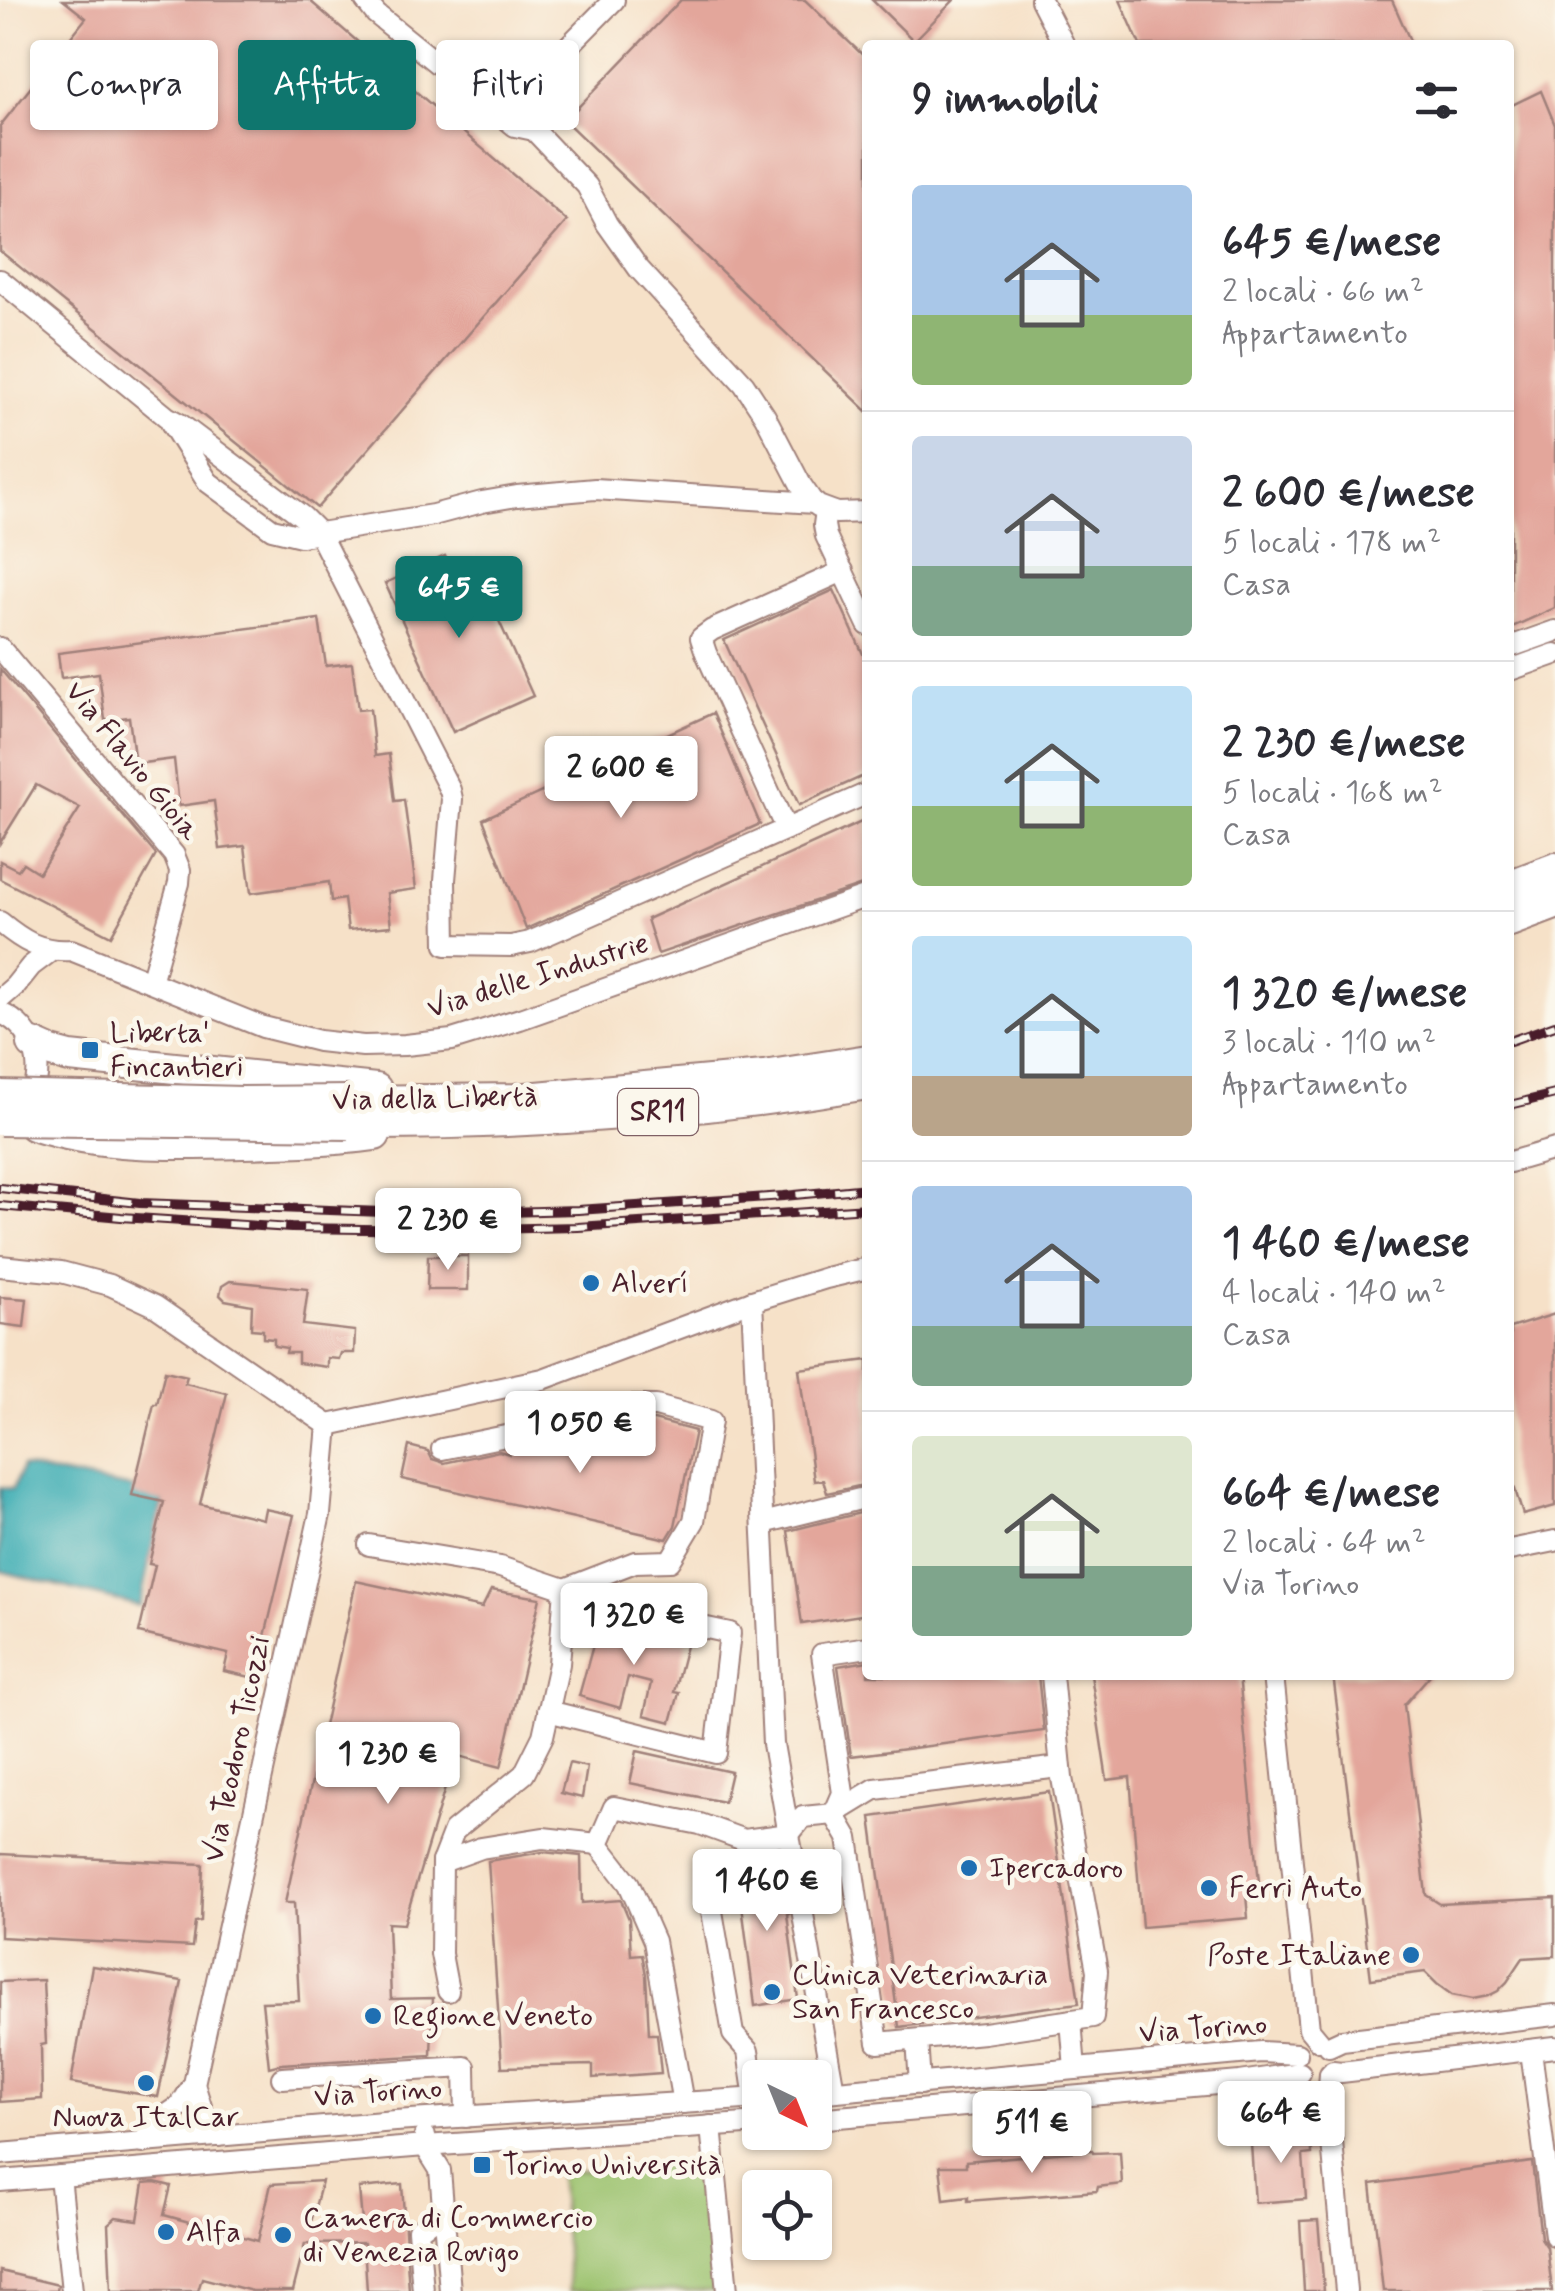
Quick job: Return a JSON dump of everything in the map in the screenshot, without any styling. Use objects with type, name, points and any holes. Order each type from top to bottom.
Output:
[{"type":"highway","points":[[1514,894],[1555,880]]},
{"type":"highway","points":[[1514,919],[1555,904]]},
{"type":"highway","points":[[17,1027],[51,1052],[70,1057],[381,1089],[450,1112]]},
{"type":"highway","name":"Via della Libertà","points":[[450,1112],[515,1099],[764,1076],[862,1061]]},
{"type":"highway","name":"Via della Libertà","points":[[1,1116],[243,1102],[349,1113],[450,1112],[524,1122],[727,1106],[862,1085]]},
{"type":"highway","points":[[1,1116],[73,1136],[120,1142],[202,1144],[332,1141],[450,1112]]},
{"type":"street","points":[[365,0],[376,14],[436,62]]},
{"type":"street","points":[[575,40],[614,0]]},
{"type":"street","points":[[1041,0],[1061,40]]},
{"type":"street","points":[[534,130],[587,186],[607,224],[639,268],[744,384],[801,485],[821,507],[826,536],[862,612]]},
{"type":"street","points":[[0,280],[166,418],[180,424],[319,533],[450,790],[446,944],[511,946],[530,942],[862,795]]},
{"type":"street","points":[[319,533],[434,515],[518,496],[595,489],[862,512]]},
{"type":"street","points":[[786,828],[701,638],[843,571]]},
{"type":"street","points":[[1514,646],[1555,631]]},
{"type":"street","name":"Via Flavio Gioia","points":[[0,648],[174,855],[180,870],[178,883],[150,982]]},
{"type":"street","points":[[1514,669],[1555,654]]},
{"type":"street","points":[[1514,878],[1555,862]]},
{"type":"street","name":"Via delle Industrie","points":[[0,922],[32,944],[51,951],[70,950],[263,1027],[319,1042],[405,1045],[452,1040],[520,1019],[862,898]]},
{"type":"street","points":[[1,1116],[18,1114],[37,1081],[38,1062],[17,1027],[8,992],[51,951]]},
{"type":"street","points":[[1514,1161],[1555,1149]]},
{"type":"street","points":[[0,1266],[61,1272],[110,1284],[156,1306],[328,1425],[543,1380],[752,1300],[862,1270]]},
{"type":"street","points":[[752,1300],[773,1744],[820,2060]]},
{"type":"street","points":[[369,1545],[500,1567],[565,1589],[636,1562],[670,1561],[694,1521],[711,1421],[656,1406],[625,1406],[584,1420],[442,1449]]},
{"type":"street","name":"Via Teodoro Ticozzi","points":[[194,2084],[320,1514],[328,1425]]},
{"type":"street","points":[[762,1523],[862,1498]]},
{"type":"street","points":[[1514,1549],[1555,1541]]},
{"type":"street","points":[[448,1991],[441,1954],[442,1862],[454,1830],[524,1774],[543,1736],[559,1664],[565,1589]]},
{"type":"street","points":[[548,1711],[716,1752],[730,1633],[628,1610]]},
{"type":"street","points":[[834,1814],[843,1793],[822,1654],[862,1648]]},
{"type":"street","points":[[834,1814],[848,1838],[878,2043],[1093,2017],[1097,1971],[1060,1767],[1052,1680]]},
{"type":"street","points":[[1274,1680],[1309,2029],[1336,2060],[1317,2074]]},
{"type":"street","points":[[598,1844],[614,1807],[700,1824],[744,1840],[789,1834],[803,1817],[834,1814],[875,1788],[1060,1767]]},
{"type":"street","points":[[442,1862],[480,1848],[543,1838],[598,1844],[629,1884],[654,1941],[683,2104]]},
{"type":"street","points":[[708,1888],[732,2034],[748,2051],[750,2060]]},
{"type":"street","points":[[1346,2291],[1317,2074],[1308,2042],[1324,2044],[1555,2015]]},
{"type":"street","points":[[1072,2020],[1075,2069]]},
{"type":"street","points":[[917,2040],[920,2084]]},
{"type":"street","name":"Via Torino","points":[[832,2118],[1240,2082],[1555,2047]]},
{"type":"street","points":[[1531,2050],[1555,2236]]},
{"type":"street","name":"Via Torino","points":[[832,2091],[1261,2052],[1317,2074]]},
{"type":"street","points":[[282,2078],[464,2066],[466,2117]]},
{"type":"street","points":[[194,2084],[204,2116],[218,2136]]},
{"type":"street","points":[[143,2143],[154,2123],[180,2106],[194,2084]]},
{"type":"street","name":"Via Torino","points":[[0,2154],[423,2119],[742,2100]]},
{"type":"street","points":[[423,2119],[426,2146],[440,2170],[450,2291]]},
{"type":"street","name":"Via Torino","points":[[0,2180],[742,2124]]},
{"type":"street","points":[[711,2126],[728,2291]]},
{"type":"street","points":[[60,2176],[72,2291]]},
{"type":"street","points":[[423,2291],[418,2230],[444,2212]]},
{"type":"green space","points":[[703,2163],[715,2291],[569,2291],[559,2173]]},
{"type":"water","points":[[22,1467],[164,1494],[140,1606],[0,1571],[0,1487],[13,1489]]},
{"type":"building","points":[[63,0],[309,0],[356,40],[238,40],[238,130],[416,130],[416,92],[436,109],[436,130],[461,130],[567,221],[317,508],[0,251],[0,126],[30,88],[30,130],[218,130],[218,40],[68,40],[86,18]]},
{"type":"building","points":[[681,0],[805,0],[862,54],[862,406],[574,130],[579,130],[579,106]]},
{"type":"building","points":[[872,0],[954,0],[915,40]]},
{"type":"building","points":[[1120,0],[1392,0],[1410,40],[1138,40]]},
{"type":"building","points":[[1541,91],[1555,125],[1555,608],[1514,626],[1514,104]]},
{"type":"building","points":[[445,556],[451,568],[471,559],[533,696],[453,732],[385,583]]},
{"type":"building","points":[[834,590],[862,652],[862,777],[799,805],[724,640]]},
{"type":"building","points":[[319,619],[326,666],[352,663],[358,710],[370,709],[375,756],[389,754],[395,801],[404,800],[416,889],[387,893],[391,926],[348,930],[344,899],[331,901],[329,882],[251,893],[245,846],[220,849],[214,801],[179,806],[174,759],[135,764],[129,717],[105,720],[99,673],[61,678],[58,653]]},
{"type":"building","points":[[0,669],[156,855],[111,936],[0,879],[0,861],[18,870],[23,863],[39,873],[80,808],[36,785],[0,843]]},
{"type":"building","points":[[713,713],[760,824],[526,929],[483,819]]},
{"type":"building","points":[[862,822],[862,885],[658,954],[647,919]]},
{"type":"building","points":[[428,1256],[468,1256],[468,1290],[427,1290]]},
{"type":"building","points":[[230,1281],[308,1289],[303,1325],[355,1331],[354,1353],[341,1353],[339,1359],[327,1358],[327,1367],[298,1363],[298,1353],[286,1353],[287,1348],[274,1346],[274,1339],[263,1338],[263,1330],[251,1329],[252,1305],[225,1300],[220,1295],[222,1286]]},
{"type":"building","points":[[0,1297],[27,1299],[24,1327],[0,1324]]},
{"type":"building","points":[[1555,1314],[1555,1506],[1523,1515],[1514,1486],[1514,1327]]},
{"type":"building","points":[[862,1361],[862,1485],[827,1493],[823,1480],[814,1481],[799,1369]]},
{"type":"building","points":[[165,1371],[187,1376],[185,1383],[227,1393],[200,1504],[263,1519],[265,1509],[294,1515],[255,1678],[224,1671],[228,1654],[139,1633],[155,1565],[149,1564],[164,1502],[132,1495]]},
{"type":"building","points":[[654,1420],[695,1431],[675,1526],[667,1539],[402,1479],[409,1446],[428,1451],[432,1459],[444,1463],[499,1451],[509,1454],[510,1449],[533,1444],[560,1451],[563,1438],[601,1429],[616,1432],[618,1423]]},
{"type":"building","points":[[862,1512],[862,1615],[802,1624],[788,1531]]},
{"type":"building","points":[[356,1581],[482,1608],[491,1590],[540,1598],[501,1767],[455,1755],[404,1924],[388,1923],[391,1999],[433,1998],[431,2055],[269,2067],[262,2002],[299,2001],[294,1903],[285,1903]]},
{"type":"building","points":[[600,1620],[687,1642],[671,1722],[644,1715],[651,1683],[628,1677],[620,1708],[579,1696]]},
{"type":"building","points":[[862,1662],[862,1680],[1039,1680],[1044,1731],[851,1756],[838,1666]]},
{"type":"building","points":[[1092,1680],[1239,1680],[1260,1893],[1246,1895],[1248,1918],[1142,1927],[1130,1777],[1107,1780]]},
{"type":"building","points":[[1334,1680],[1426,1680],[1404,1705],[1426,1895],[1440,1904],[1555,1898],[1555,1956],[1523,1958],[1498,1991],[1473,1999],[1452,1995],[1425,1972],[1371,1979]]},
{"type":"building","points":[[637,1751],[731,1772],[724,1802],[630,1783]]},
{"type":"building","points":[[569,1763],[587,1767],[582,1798],[561,1793]]},
{"type":"building","name":"Ipercadoro","points":[[1049,1792],[1079,2003],[899,2027],[871,1817]]},
{"type":"building","points":[[543,1852],[581,1856],[582,1903],[621,1900],[629,1919],[631,1955],[642,1954],[649,2034],[657,2034],[661,2073],[593,2078],[593,2065],[502,2067],[488,1861]]},
{"type":"building","points":[[0,1854],[203,1864],[201,1921],[195,1922],[192,1947],[0,1937]]},
{"type":"building","points":[[736,1859],[781,1871],[798,1999],[755,2006]]},
{"type":"building","points":[[92,1966],[182,1981],[158,2097],[71,2083]]},
{"type":"building","points":[[43,1980],[46,2044],[41,2045],[42,2099],[0,2102],[0,1982]]},
{"type":"building","points":[[1311,2130],[1312,2154],[1303,2155],[1306,2199],[1255,2203],[1251,2144],[1274,2133]]},
{"type":"building","points":[[1092,2150],[1120,2152],[1122,2184],[1098,2187],[1097,2191],[944,2200],[940,2166]]},
{"type":"building","points":[[1532,2162],[1552,2291],[1383,2291],[1371,2184]]},
{"type":"building","points":[[322,2181],[310,2226],[362,2222],[359,2188],[402,2184],[409,2291],[367,2291],[364,2243],[305,2244],[293,2291],[252,2291],[202,2278],[198,2291],[111,2291],[108,2224],[116,2217],[138,2220],[144,2183],[171,2186],[164,2215],[258,2241],[271,2184]]},
{"type":"building","points":[[1318,2220],[1324,2291],[1304,2291],[1300,2221]]},
{"type":"building","points":[[0,2271],[58,2285],[57,2291],[0,2291]]},
{"type":"railway","points":[[1514,1040],[1555,1025]]},
{"type":"railway","points":[[1514,1104],[1555,1094]]},
{"type":"railway","points":[[0,1188],[140,1203],[436,1214],[578,1210],[862,1189]]},
{"type":"railway","points":[[0,1206],[291,1228],[434,1230],[578,1227],[862,1208]]},
{"type":"place","name":"Liberta' Fincantieri","points":[[90,1050]]},
{"type":"place","name":"Alverí","points":[[591,1283]]},
{"type":"place","name":"Ipercadoro","points":[[969,1868]]},
{"type":"place","name":"Ferri Auto","points":[[1209,1888]]},
{"type":"place","name":"Poste Italiane","points":[[1411,1955]]},
{"type":"place","name":"Clinica Veterinaria San Francesco","points":[[772,1992]]},
{"type":"place","name":"Regione Veneto","points":[[373,2016]]},
{"type":"place","name":"Nuova ItalCar","points":[[146,2083]]},
{"type":"place","name":"Torino Università","points":[[482,2165]]},
{"type":"place","name":"Alfa","points":[[166,2232]]},
{"type":"place","name":"Camera di Commercio di Venezia Rovigo","points":[[283,2235]]}]
